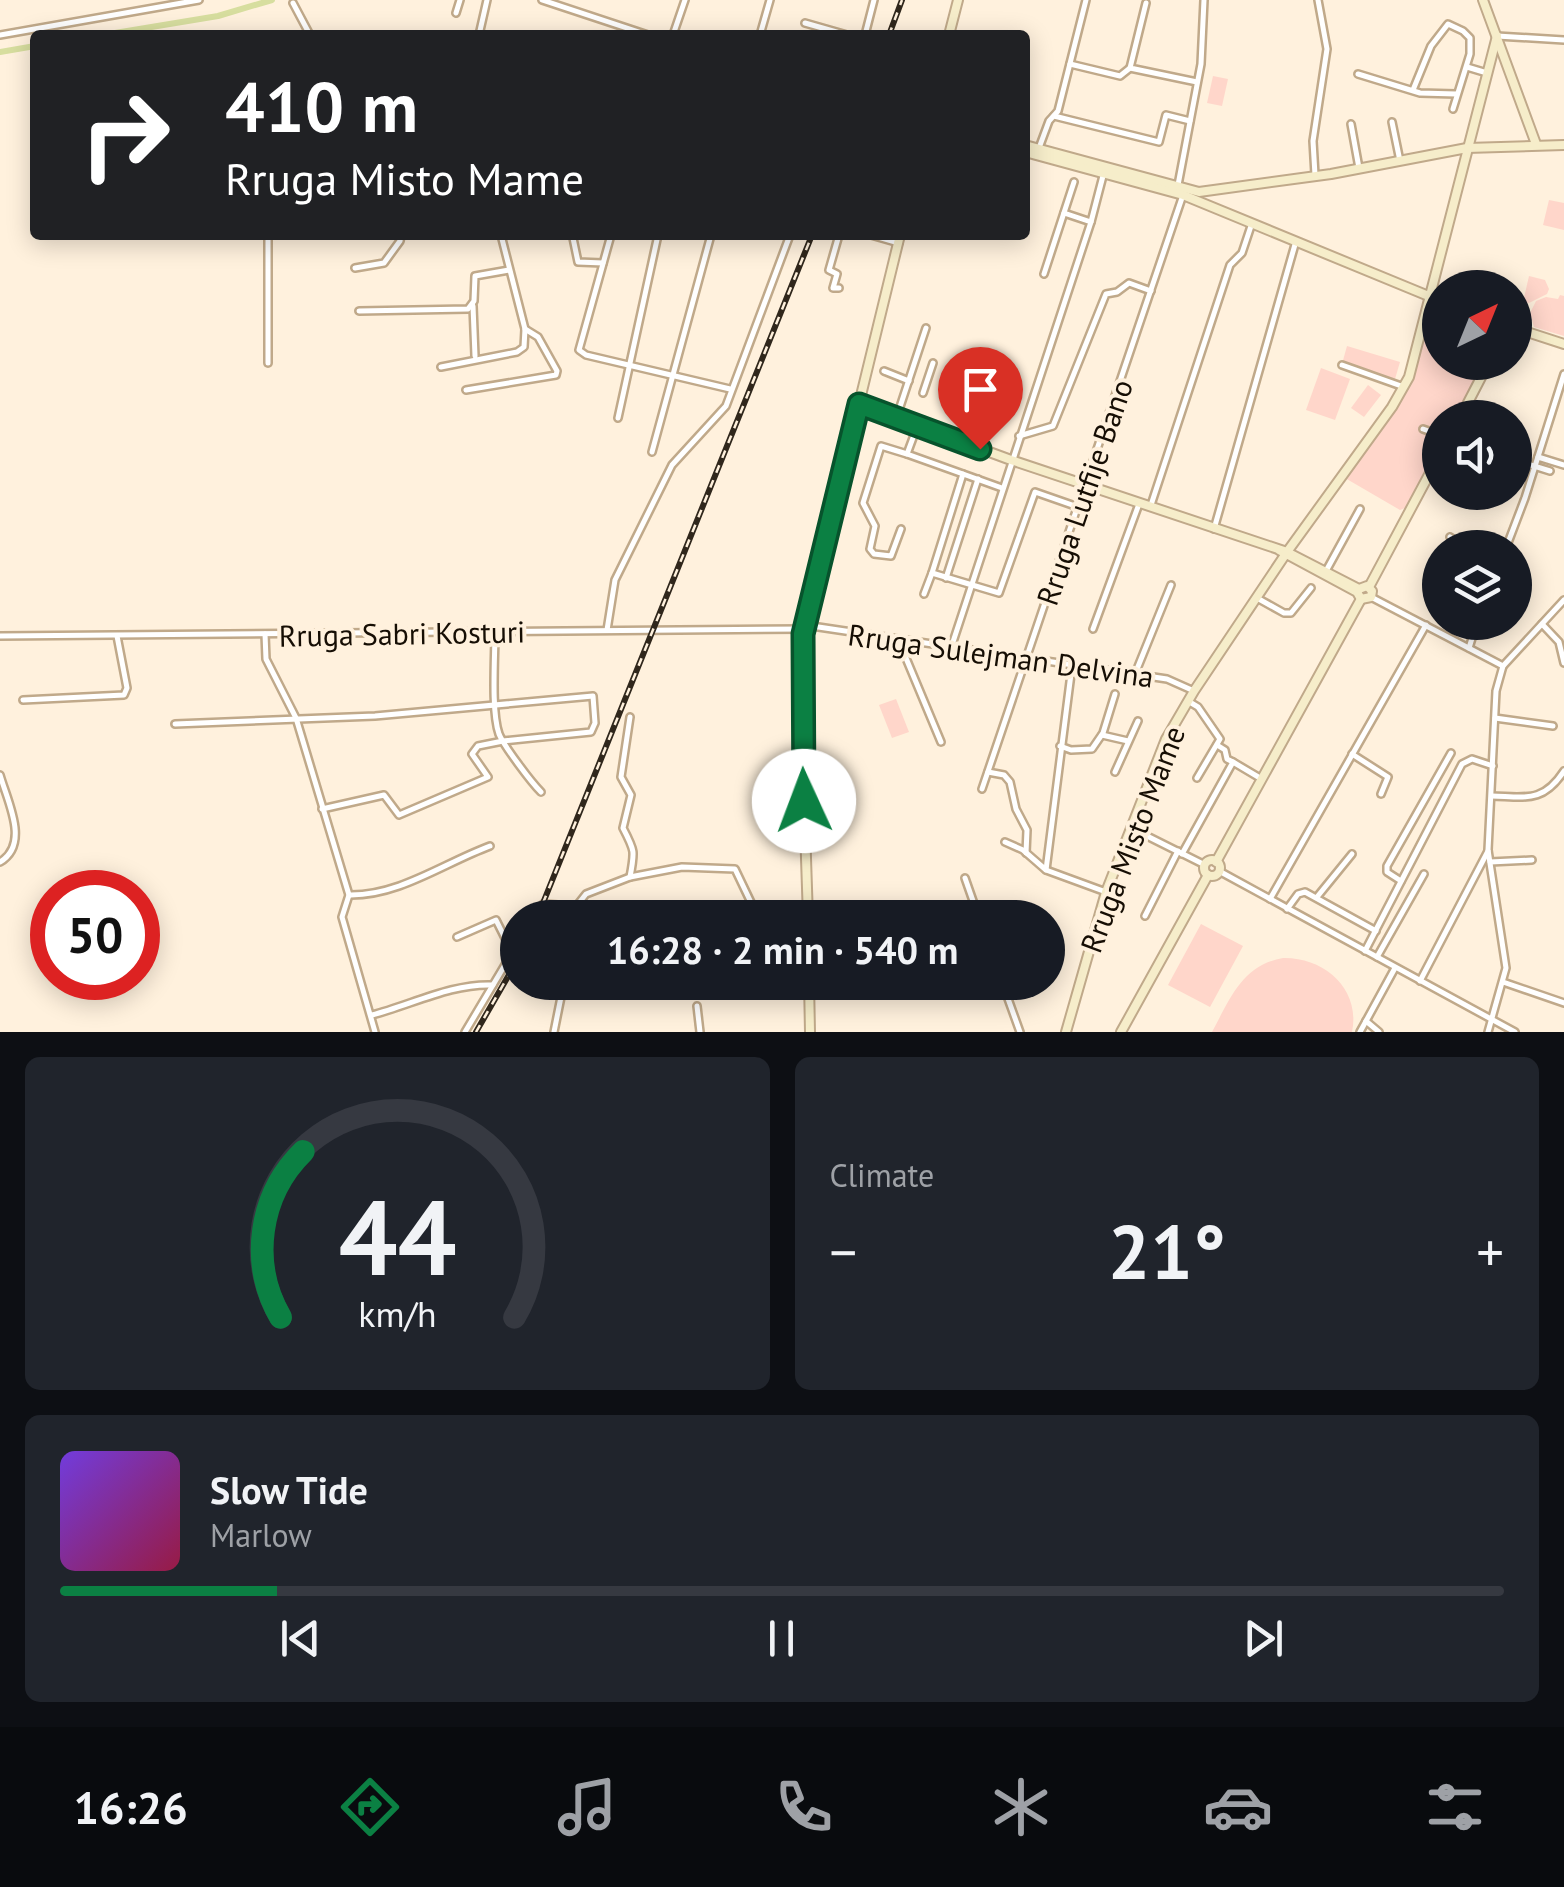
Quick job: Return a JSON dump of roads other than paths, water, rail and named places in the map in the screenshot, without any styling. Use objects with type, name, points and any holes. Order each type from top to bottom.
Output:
[{"type":"main road","points":[[950,30],[958,0]]},
{"type":"main road","points":[[1483,0],[1536,144]]},
{"type":"main road","name":"Rruga Misto Mame","points":[[1441,270],[1467,148],[1497,36]]},
{"type":"main road","points":[[1030,150],[1104,172],[1202,192],[1467,148],[1564,146]]},
{"type":"main road","points":[[1030,149],[1039,148],[1180,190],[1422,294]]},
{"type":"main road","points":[[1202,192],[1199,197],[1203,202]]},
{"type":"main road","points":[[807,900],[801,708],[804,627],[900,240]]},
{"type":"main road","points":[[1532,334],[1564,344]]},
{"type":"main road","name":"Rruga Misto Mame","points":[[1066,1032],[1106,892],[1155,762],[1194,691],[1284,552],[1404,387],[1422,336]]},
{"type":"main road","points":[[859,404],[1284,552],[1364,593]]},
{"type":"main road","points":[[1208,876],[1219,872],[1216,862],[1260,778],[1422,487]]},
{"type":"main road","points":[[1284,552],[1364,593]]},
{"type":"main road","points":[[1121,1032],[1208,876],[1205,864],[1210,860],[1216,862]]},
{"type":"main road","points":[[809,1000],[810,1032]]},
{"type":"street","points":[[0,35],[199,0]]},
{"type":"street","points":[[456,13],[460,0]]},
{"type":"street","points":[[480,30],[487,0]]},
{"type":"street","points":[[542,0],[633,30]]},
{"type":"street","points":[[675,30],[685,0]]},
{"type":"street","points":[[761,30],[770,0]]},
{"type":"street","points":[[867,30],[874,0]]},
{"type":"street","points":[[1039,148],[1058,111],[1086,0]]},
{"type":"street","name":"Rruga Lutfije Bano","points":[[982,789],[1152,291],[1180,190],[1197,82],[1204,0]]},
{"type":"street","points":[[1315,176],[1312,141],[1326,49],[1318,0]]},
{"type":"street","points":[[294,1],[308,30]]},
{"type":"street","points":[[1070,64],[1120,76],[1130,68],[1146,3]]},
{"type":"street","points":[[805,24],[828,30]]},
{"type":"street","points":[[1413,90],[1431,46],[1448,24],[1470,38],[1467,66],[1453,109]]},
{"type":"street","points":[[1497,36],[1564,40]]},
{"type":"street","points":[[1467,66],[1487,73]]},
{"type":"street","points":[[1130,68],[1197,82]]},
{"type":"street","points":[[1358,74],[1413,90],[1456,94]]},
{"type":"street","points":[[1054,116],[1160,142],[1166,115],[1190,121]]},
{"type":"street","points":[[1392,122],[1400,161]]},
{"type":"street","points":[[1351,124],[1359,168]]},
{"type":"street","points":[[951,648],[1104,172]]},
{"type":"street","points":[[1044,274],[1074,182]]},
{"type":"street","points":[[1064,213],[1091,222]]},
{"type":"street","points":[[1151,505],[1230,265],[1242,254],[1252,222]]},
{"type":"street","points":[[268,240],[268,363]]},
{"type":"street","points":[[355,268],[384,263],[400,240]]},
{"type":"street","points":[[441,367],[522,350],[525,329],[503,240]]},
{"type":"street","points":[[573,240],[578,262],[602,263]]},
{"type":"street","points":[[609,240],[579,350],[586,355],[730,389]]},
{"type":"street","points":[[618,418],[657,240]]},
{"type":"street","points":[[652,452],[710,240]]},
{"type":"street","points":[[607,630],[615,580],[680,453],[720,415],[788,240]]},
{"type":"street","points":[[838,240],[829,270],[837,274],[833,288],[839,288]]},
{"type":"street","points":[[1214,529],[1296,242]]},
{"type":"street","points":[[475,356],[475,276],[509,270]]},
{"type":"street","points":[[1019,436],[1053,426],[1106,294],[1117,292],[1128,283],[1152,291]]},
{"type":"street","points":[[359,310],[472,306]]},
{"type":"street","points":[[896,419],[926,328]]},
{"type":"street","points":[[466,390],[556,375],[538,337],[525,329]]},
{"type":"street","points":[[923,392],[933,363]]},
{"type":"street","points":[[1342,366],[1404,387]]},
{"type":"street","points":[[884,372],[909,380]]},
{"type":"street","points":[[1512,530],[1564,374]]},
{"type":"street","points":[[908,454],[917,427]]},
{"type":"street","points":[[901,529],[891,556],[870,550],[875,526],[864,503],[881,446],[1002,488]]},
{"type":"street","points":[[1538,457],[1564,465]]},
{"type":"street","points":[[1532,465],[1550,471]]},
{"type":"street","points":[[924,594],[963,474]]},
{"type":"street","points":[[946,578],[978,479]]},
{"type":"street","points":[[932,573],[996,594],[1003,590],[1035,492],[1080,507]]},
{"type":"street","points":[[1094,629],[1140,502]]},
{"type":"street","points":[[1326,571],[1360,509]]},
{"type":"street","points":[[942,543],[956,548]]},
{"type":"street","points":[[1136,674],[1171,585]]},
{"type":"street","points":[[1257,598],[1291,613],[1311,588]]},
{"type":"street","points":[[1364,593],[1422,623]]},
{"type":"street","points":[[1488,1032],[1503,982],[1505,957],[1488,850],[1496,691],[1503,666],[1564,600]]},
{"type":"street","points":[[1542,624],[1557,638],[1564,663]]},
{"type":"street","name":"Rruga Sabri Kosturi","points":[[0,636],[804,627]]},
{"type":"street","name":"Rruga Sulejman Delvina","points":[[804,627],[1174,680],[1194,691]]},
{"type":"street","points":[[494,632],[496,705],[502,741],[541,792]]},
{"type":"street","points":[[1270,899],[1422,632]]},
{"type":"street","points":[[265,634],[266,660],[296,718],[348,895],[342,917],[375,1032]]},
{"type":"street","points":[[23,700],[124,695],[117,635]]},
{"type":"street","points":[[898,639],[940,742]]},
{"type":"street","points":[[1454,640],[1503,666]]},
{"type":"street","points":[[1469,648],[1471,640]]},
{"type":"street","points":[[1046,870],[1072,666]]},
{"type":"street","points":[[1060,746],[1092,749],[1102,736],[1114,694]]},
{"type":"street","points":[[175,724],[375,716],[593,696],[595,724],[587,734],[502,741],[473,749],[472,754],[488,778],[417,808],[399,815],[384,795],[322,809]]},
{"type":"street","points":[[1188,701],[1214,727],[1220,739],[1197,778]]},
{"type":"street","points":[[630,718],[621,777],[631,794],[623,828],[634,842],[630,877]]},
{"type":"street","points":[[1495,718],[1553,726]]},
{"type":"street","points":[[1116,772],[1138,721]]},
{"type":"street","points":[[1102,736],[1129,741]]},
{"type":"street","points":[[1216,745],[1225,750],[1227,759],[1260,778]]},
{"type":"street","points":[[1402,881],[1387,872],[1388,866],[1451,753]]},
{"type":"street","points":[[1352,754],[1388,777],[1381,794]]},
{"type":"street","points":[[1365,951],[1466,759],[1493,766]]},
{"type":"street","points":[[1144,916],[1233,762]]},
{"type":"street","points":[[988,772],[1010,782],[1027,830],[1026,852]]},
{"type":"street","points":[[0,775],[17,842],[13,854],[0,862]]},
{"type":"street","points":[[1492,796],[1542,795],[1563,776]]},
{"type":"street","points":[[1413,818],[1429,828]]},
{"type":"street","points":[[1130,828],[1205,864]]},
{"type":"street","points":[[1005,842],[1026,852],[1046,870],[1106,892]]},
{"type":"street","points":[[348,895],[400,885],[490,846]]},
{"type":"street","points":[[1420,982],[1488,850]]},
{"type":"street","points":[[1316,897],[1352,854]]},
{"type":"street","points":[[1490,862],[1532,860]]},
{"type":"street","points":[[581,900],[586,894],[630,877],[682,867],[732,868],[741,876],[751,900]]},
{"type":"street","points":[[1219,872],[1515,1032]]},
{"type":"street","points":[[1377,958],[1424,874]]},
{"type":"street","points":[[965,878],[973,900]]},
{"type":"street","points":[[1287,909],[1298,894],[1305,892],[1376,931]]},
{"type":"street","points":[[457,937],[496,920],[500,928]]},
{"type":"street","points":[[1360,1032],[1395,968]]},
{"type":"street","points":[[465,1032],[500,973]]},
{"type":"street","points":[[1503,982],[1564,1003]]},
{"type":"street","points":[[372,1015],[478,984],[493,985]]},
{"type":"street","points":[[554,1032],[560,1000]]},
{"type":"street","points":[[1008,1000],[1020,1032]]},
{"type":"street","points":[[696,1006],[700,1032]]},
{"type":"street","points":[[1366,1020],[1380,1032]]},
{"type":"waterway","points":[[133,30],[218,16],[272,0]]},
{"type":"waterway","points":[[0,52],[30,47]]},
{"type":"railway","points":[[891,30],[902,0]]},
{"type":"railway","points":[[544,900],[810,240]]},
{"type":"railway","points":[[476,1032],[500,990]]}]
